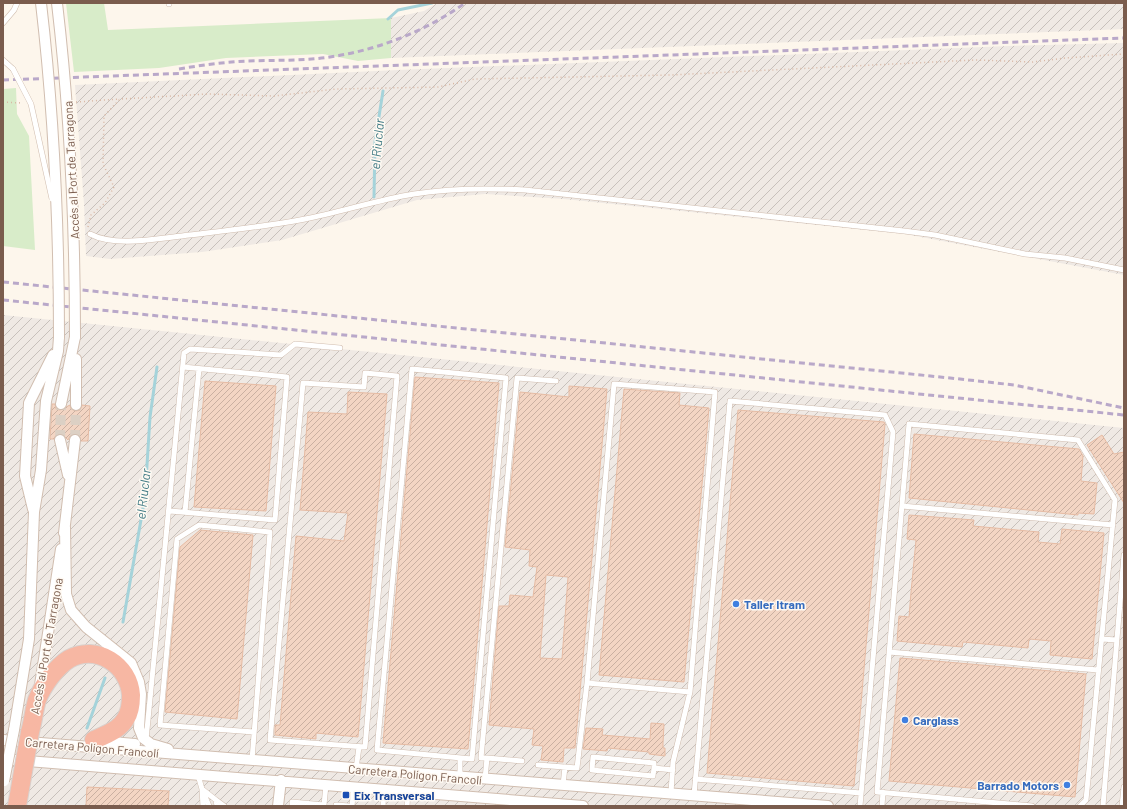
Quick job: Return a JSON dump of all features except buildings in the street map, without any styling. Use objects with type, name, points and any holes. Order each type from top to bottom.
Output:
[{"type":"highway","points":[[38,699],[57,669],[70,659],[87,654],[100,655],[111,660],[127,676],[130,686],[131,700],[127,718],[120,726],[94,740]]},
{"type":"highway","name":"Accés al Port de Tarragona","points":[[17,806],[10,784],[22,731],[38,699]]},
{"type":"street","name":"Accés al Port de Tarragona","points":[[22,731],[29,639],[34,512],[41,470],[46,401],[58,351],[59,337],[59,231],[50,97],[41,3]]},
{"type":"street","name":"Accés al Port de Tarragona","points":[[57,3],[67,96],[73,197],[76,405]]},
{"type":"street","name":"Accés al Port de Tarragona","points":[[34,512],[25,476],[29,403],[56,349],[59,337]]},
{"type":"street","name":"Accés al Port de Tarragona","points":[[61,404],[75,337]]},
{"type":"street","name":"Accés al Port de Tarragona","points":[[60,440],[70,485]]},
{"type":"street","name":"Accés al Port de Tarragona","points":[[38,699],[65,527],[75,440]]},
{"type":"street","points":[[65,527],[66,594],[71,610],[86,627],[126,658],[136,672],[141,694],[139,728],[146,741]]},
{"type":"street","name":"Carretera Polígon Francolí","points":[[3,740],[828,806]]},
{"type":"street","points":[[55,745],[94,740],[139,744],[146,741],[190,755]]},
{"type":"street","name":"Carretera Polígon Francolí","points":[[3,759],[354,786],[505,803],[584,806]]},
{"type":"street","points":[[278,806],[281,780]]},
{"type":"lane","points":[[3,23],[14,10],[17,3]]},
{"type":"lane","points":[[3,60],[12,69],[24,86],[32,104],[59,231]]},
{"type":"lane","points":[[90,234],[98,239],[110,242],[169,237],[305,219],[413,194],[449,189],[488,188],[525,190],[904,230],[1025,254],[1065,258],[1124,270]]},
{"type":"lane","points":[[146,741],[170,511],[184,353],[190,349],[281,356],[295,344],[340,348]]},
{"type":"lane","points":[[170,511],[275,520],[287,377],[183,367]]},
{"type":"lane","points":[[186,512],[199,369]]},
{"type":"lane","points":[[412,369],[506,378],[472,759],[460,758],[377,750],[412,369]]},
{"type":"lane","points":[[365,373],[397,376],[365,747],[359,747],[270,740],[303,383],[364,387],[365,373]]},
{"type":"lane","points":[[522,762],[481,758],[517,378],[556,381]]},
{"type":"lane","points":[[538,764],[577,768],[587,683],[614,384],[715,392],[690,692],[673,770],[671,793]]},
{"type":"lane","points":[[694,795],[730,401],[885,415],[893,432],[860,806]]},
{"type":"lane","points":[[1032,806],[877,792],[909,424],[1078,440],[1115,500],[1086,800],[1080,806]]},
{"type":"lane","points":[[902,506],[1113,524]]},
{"type":"lane","points":[[252,760],[270,532],[199,525],[177,539],[160,725],[254,732]]},
{"type":"lane","points":[[1104,806],[1116,640],[1124,555]]},
{"type":"lane","points":[[1102,639],[1116,640]]},
{"type":"lane","points":[[889,652],[1098,670]]},
{"type":"lane","points":[[587,683],[690,692]]},
{"type":"lane","points":[[356,769],[359,747]]},
{"type":"lane","points":[[593,757],[654,763],[654,768],[653,776],[592,770],[593,757]]},
{"type":"lane","points":[[460,758],[460,777]]},
{"type":"lane","points":[[486,779],[487,758]]},
{"type":"lane","points":[[563,785],[565,767]]},
{"type":"lane","points":[[654,768],[673,770]]},
{"type":"lane","points":[[198,774],[208,806]]},
{"type":"lane","points":[[695,779],[861,793]]},
{"type":"lane","points":[[292,806],[292,802],[324,805],[326,784]]},
{"type":"lane","points":[[352,806],[354,786]]},
{"type":"lane","points":[[1122,806],[1124,787]]},
{"type":"lane","points":[[202,789],[216,803],[224,806]]},
{"type":"lane","points":[[202,789],[203,806]]},
{"type":"lane","points":[[383,806],[384,789]]},
{"type":"lane","points":[[407,806],[408,791]]},
{"type":"lane","points":[[882,806],[883,792]]},
{"type":"lane","points":[[336,805],[349,806]]},
{"type":"lane","points":[[798,806],[812,805]]},
{"type":"path","points":[[90,234],[88,228],[91,215],[105,203],[114,187],[103,164],[104,116],[120,99],[208,94],[274,96],[336,89],[438,87],[475,79],[670,75],[975,60],[1033,62],[1072,57],[1124,54]]},
{"type":"shaded area","points":[[437,3],[1124,3],[1124,29],[391,58],[391,18],[424,11]]},
{"type":"shaded area","points":[[1124,43],[1124,275],[905,234],[564,199],[485,194],[417,200],[282,240],[202,252],[110,259],[86,256],[84,204],[75,85],[398,70],[1009,46]]},
{"type":"shaded area","points":[[3,315],[1124,428],[1124,806],[3,806]]},
{"type":"green space","points":[[66,3],[104,3],[108,30],[391,18],[391,58],[358,61],[323,54],[226,58],[159,68],[74,72]]},
{"type":"green space","points":[[16,88],[17,114],[29,136],[35,250],[3,246],[3,89]]},
{"type":"waterway","name":"el Riuclar","points":[[388,19],[398,10],[432,3]]},
{"type":"waterway","name":"el Riuclar","points":[[374,197],[375,142],[383,91]]},
{"type":"waterway","name":"el Riuclar","points":[[123,622],[145,497],[150,417],[157,367]]},
{"type":"waterway","name":"el Riuclar","points":[[87,728],[105,678]]},
{"type":"tunnel","points":[[60,440],[61,404]]},
{"type":"tunnel","points":[[75,440],[76,405]]},
{"type":"railway","points":[[179,69],[231,62],[330,57],[366,50],[418,31],[465,3]]},
{"type":"railway","points":[[3,80],[1124,38]]},
{"type":"railway","points":[[3,282],[1014,385],[1124,408]]},
{"type":"railway","points":[[3,300],[1124,415]]},
{"type":"place","name":"Taller Itram","points":[[736,604]]},
{"type":"place","name":"Carglass","points":[[905,720]]},
{"type":"place","name":"Barrado Motors","points":[[1067,785]]},
{"type":"place","name":"Eix Transversal","points":[[346,795]]}]
